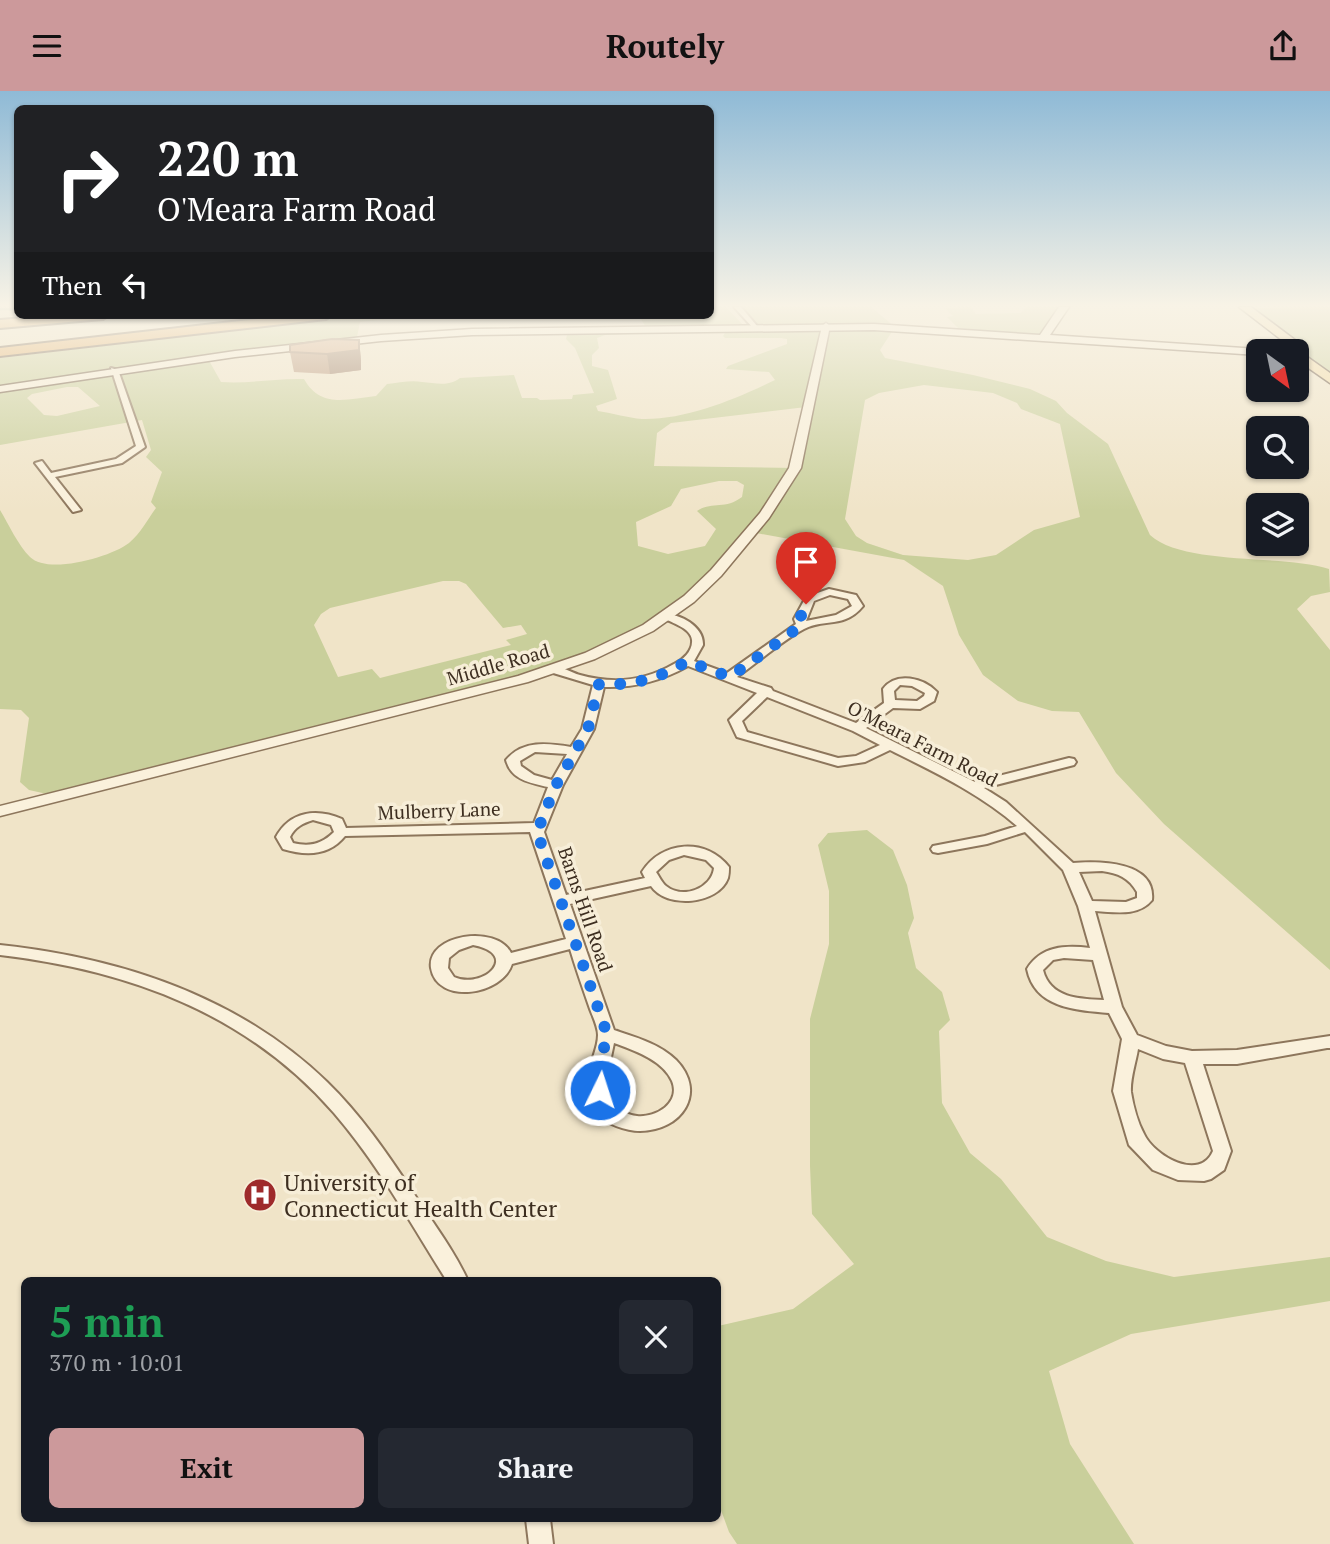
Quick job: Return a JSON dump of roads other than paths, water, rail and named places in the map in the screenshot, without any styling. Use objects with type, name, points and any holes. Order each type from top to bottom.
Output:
[{"type":"main road","points":[[0,389],[85,375]]},
{"type":"street","points":[[49,476],[119,461],[141,447],[116,375]]},
{"type":"street","name":"Middle Road","points":[[0,811],[491,688],[554,669],[621,642],[667,616],[689,599],[716,573],[765,515],[788,483],[803,439],[815,375]]},
{"type":"street","points":[[39,463],[76,510]]},
{"type":"street","points":[[730,677],[802,625],[830,621],[853,612],[858,606],[856,600],[839,593],[818,594],[806,604],[800,618],[802,625]]},
{"type":"street","points":[[554,669],[575,679],[599,684],[630,684],[670,672],[687,661],[696,650],[697,634],[694,629],[667,616]]},
{"type":"street","name":"O'Meara Farm Road","points":[[687,661],[767,691],[890,744],[973,787],[1027,827],[1070,868],[1086,906],[1114,1007],[1131,1039]]},
{"type":"street","name":"Barns Hill Road","points":[[599,684],[588,729],[556,785],[537,832],[607,1034]]},
{"type":"street","points":[[767,691],[735,720],[742,734],[817,759],[841,764],[862,761],[890,744]]},
{"type":"street","points":[[857,728],[890,704]]},
{"type":"street","points":[[556,785],[525,776],[516,770],[513,760],[525,750],[538,747],[575,752]]},
{"type":"street","points":[[973,787],[1069,762]]},
{"type":"street","name":"Mulberry Lane","points":[[341,832],[539,827]]},
{"type":"street","points":[[937,849],[987,840],[1027,827]]},
{"type":"street","points":[[560,901],[652,881],[668,893],[689,896],[714,889],[720,883],[723,872],[720,864],[707,854],[684,850],[665,855],[654,863],[649,872],[652,881]]},
{"type":"street","points":[[1070,868],[1102,866],[1125,871],[1135,877],[1145,892],[1144,900],[1135,906],[1086,906]]},
{"type":"street","points":[[506,960],[575,942]]},
{"type":"street","points":[[0,950],[69,960],[163,987],[228,1017],[280,1051],[321,1087],[350,1120],[399,1188],[455,1277]]},
{"type":"street","points":[[1101,955],[1048,955],[1035,969],[1040,985],[1050,994],[1075,1003],[1114,1007]]},
{"type":"street","points":[[607,1034],[641,1046],[671,1066],[681,1080],[682,1095],[678,1107],[668,1116],[649,1124],[628,1124],[604,1108],[598,1076],[607,1034]]},
{"type":"street","points":[[1192,1058],[1222,1151],[1217,1164],[1204,1173],[1178,1173],[1160,1164],[1136,1140],[1122,1091],[1131,1039],[1163,1052],[1192,1058],[1237,1057],[1326,1042]]},
{"type":"street","points":[[538,1522],[541,1544]]},
{"type":"place","name":"University of Connecticut Health Center","points":[[260,1195]]}]
